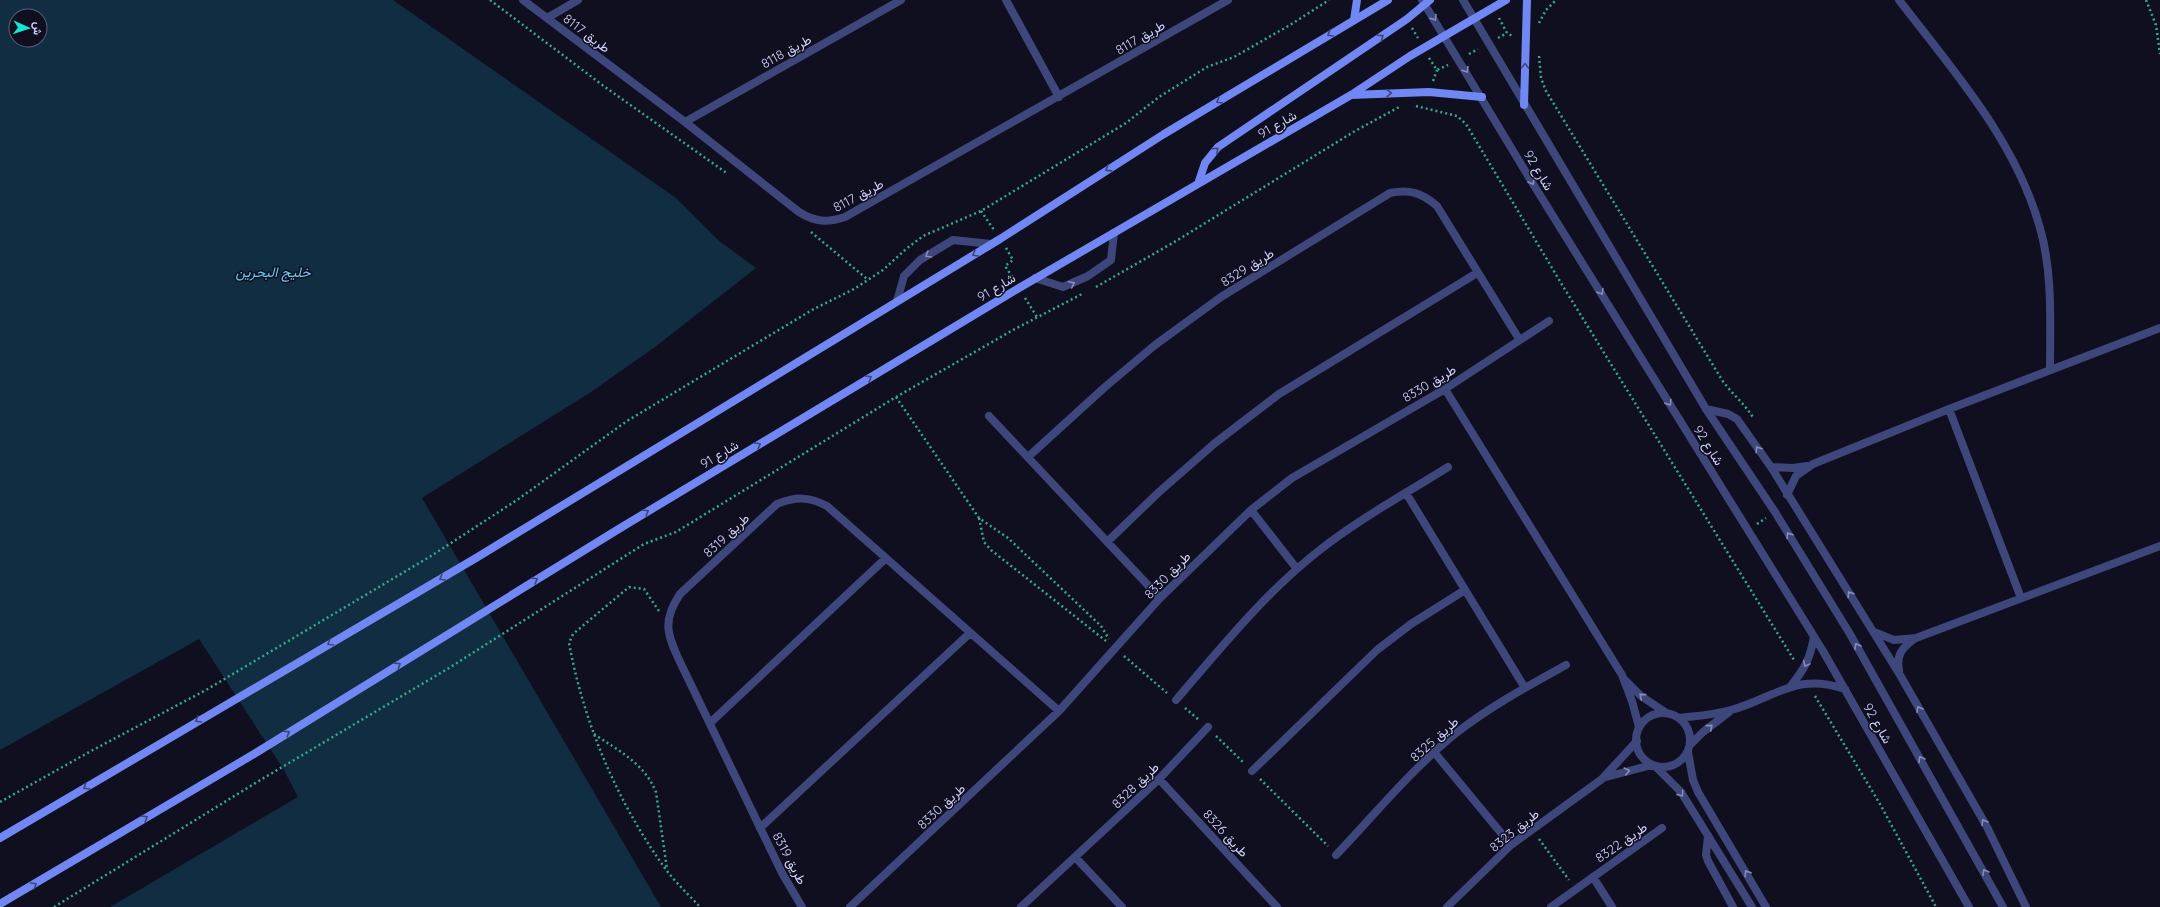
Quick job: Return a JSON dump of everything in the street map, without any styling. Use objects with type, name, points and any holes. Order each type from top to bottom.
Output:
[{"type":"street","name":"طريق 8117","points":[[523,0],[685,122],[798,212],[810,219],[832,221],[845,217],[1228,0]]},
{"type":"street","points":[[547,18],[578,0]]},
{"type":"street","name":"طريق 8118","points":[[685,122],[899,0]]},
{"type":"street","points":[[1006,0],[1059,97]]},
{"type":"street","points":[[1354,20],[1357,0]]},
{"type":"street","points":[[0,838],[232,700],[476,558],[1000,239],[1164,134],[1388,0]]},
{"type":"street","name":"شارع 92","points":[[1463,0],[1706,409],[1775,512],[1850,634],[2003,907]]},
{"type":"street","name":"شارع 91","points":[[0,904],[254,754],[502,600],[1035,278],[1350,95],[1410,56],[1446,37],[1506,0]]},
{"type":"street","points":[[1524,105],[1526,0]]},
{"type":"street","points":[[1899,0],[1974,98],[2016,165],[2041,228],[2050,286],[2050,370]]},
{"type":"street","points":[[1198,184],[1205,163],[1218,147],[1407,20],[1426,2]]},
{"type":"street","name":"شارع 92","points":[[1426,2],[1530,179],[1814,637],[1969,907]]},
{"type":"street","points":[[1350,95],[1422,92],[1482,96]]},
{"type":"street","name":"طريق 8329","points":[[1028,457],[1105,387],[1155,345],[1221,297],[1390,193],[1402,191],[1414,192],[1426,196],[1437,206],[1519,339]]},
{"type":"street","points":[[1035,278],[1063,287],[1088,276],[1111,260],[1114,233]]},
{"type":"street","points":[[897,301],[904,276],[920,260],[953,240],[991,244]]},
{"type":"street","points":[[1107,542],[1159,492],[1214,444],[1279,394],[1477,273]]},
{"type":"street","name":"طريق 8330","points":[[850,907],[1059,711],[1160,598],[1252,510],[1292,478],[1445,389],[1519,339],[1549,321]]},
{"type":"street","points":[[1770,468],[1793,468],[1813,464],[1949,409],[2160,328]]},
{"type":"street","points":[[1445,389],[1622,676],[1632,701],[1639,727]]},
{"type":"street","points":[[1706,409],[1728,414],[1737,419],[1770,468],[1900,675],[1987,827],[2026,907]]},
{"type":"street","points":[[1949,409],[2021,598]]},
{"type":"street","points":[[989,416],[1160,598]]},
{"type":"street","points":[[1787,495],[1796,476],[1813,464]]},
{"type":"street","points":[[1176,700],[1261,602],[1297,569],[1352,528],[1448,467]]},
{"type":"street","points":[[1406,493],[1525,688]]},
{"type":"street","name":"طريق 8319","points":[[802,907],[782,873],[760,828],[670,639],[668,626],[671,608],[680,594],[777,504],[790,499],[803,498],[815,500],[826,506],[1059,711]]},
{"type":"street","points":[[1252,510],[1297,569]]},
{"type":"street","points":[[1873,632],[1894,640],[1916,638],[2160,546]]},
{"type":"street","points":[[710,723],[885,559]]},
{"type":"street","points":[[1252,771],[1377,650],[1411,624],[1465,590]]},
{"type":"street","points":[[760,828],[970,633]]},
{"type":"street","points":[[1790,686],[1802,672],[1810,657],[1814,637]]},
{"type":"street","points":[[1900,675],[1897,661],[1899,654],[1904,647],[1916,638]]},
{"type":"street","name":"طريق 8325","points":[[1336,855],[1434,752],[1479,716],[1566,665]]},
{"type":"street","points":[[1622,676],[1641,696],[1665,712],[1679,718],[1689,730],[1689,749],[1693,780],[1698,792],[1766,907]]},
{"type":"street","points":[[1679,718],[1732,710],[1790,686],[1827,683],[1845,689]]},
{"type":"street","points":[[1653,765],[1662,767],[1677,764],[1703,732],[1732,710]]},
{"type":"street","points":[[1665,712],[1650,716],[1639,727],[1636,735],[1636,741],[1640,753],[1681,792],[1752,907]]},
{"type":"street","name":"طريق 8328","points":[[1021,907],[1159,779],[1208,727]]},
{"type":"street","name":"طريق 8323","points":[[1447,907],[1511,845],[1532,828],[1602,779],[1636,741]]},
{"type":"street","points":[[1434,752],[1511,845]]},
{"type":"street","name":"طريق 8323","points":[[1602,779],[1653,765]]},
{"type":"street","name":"طريق 8326","points":[[1159,779],[1274,906]]},
{"type":"street","name":"طريق 8322","points":[[1551,907],[1662,828]]},
{"type":"street","points":[[1708,836],[1706,855],[1708,861],[1733,907]]},
{"type":"street","points":[[1075,857],[1122,907]]},
{"type":"street","name":"طريق 8322","points":[[1593,877],[1612,907]]},
{"type":"path","points":[[490,0],[605,87],[733,177]]},
{"type":"path","points":[[0,802],[91,751],[206,690],[431,556],[517,500],[627,420],[802,315],[838,298],[883,270],[923,236],[957,223],[981,211],[1126,123],[1159,97],[1207,68],[1234,57],[1328,0]]},
{"type":"path","points":[[1538,28],[1546,10],[1556,0]]},
{"type":"path","points":[[2146,0],[2156,25],[2160,54]]},
{"type":"path","points":[[1539,52],[1541,78],[1546,91],[1722,380],[1746,406],[1756,423]]},
{"type":"path","points":[[1412,105],[1450,114],[1462,120],[1466,124],[1564,288],[1802,672]]},
{"type":"path","points":[[1091,290],[1176,241],[1355,131],[1404,106]]},
{"type":"path","points":[[981,211],[1013,260],[1005,266],[1038,317]]},
{"type":"path","points":[[810,231],[867,279]]},
{"type":"path","points":[[54,907],[262,779],[345,731],[644,544],[676,532],[896,397],[1038,317],[1084,293]]},
{"type":"path","points":[[896,397],[979,518],[1008,538],[1100,626],[1116,649]]},
{"type":"path","points":[[1748,530],[1775,512]]},
{"type":"path","points":[[979,518],[984,542],[991,550],[1116,649],[1208,727],[1336,855]]},
{"type":"path","points":[[668,626],[644,590],[633,587],[626,588],[573,634],[569,643],[593,734],[627,807],[668,872],[700,907]]},
{"type":"path","points":[[1808,684],[1880,804],[1936,907]]},
{"type":"path","points":[[593,734],[637,763],[652,783],[656,792],[668,872]]},
{"type":"path","points":[[1532,828],[1576,889]]},
{"type":"water","name":"خليج البحرين","points":[[0,0],[393,0],[676,198],[718,240],[756,268],[655,347],[591,392],[422,498],[661,907],[110,907],[298,797],[284,770],[199,639],[0,750]]}]
